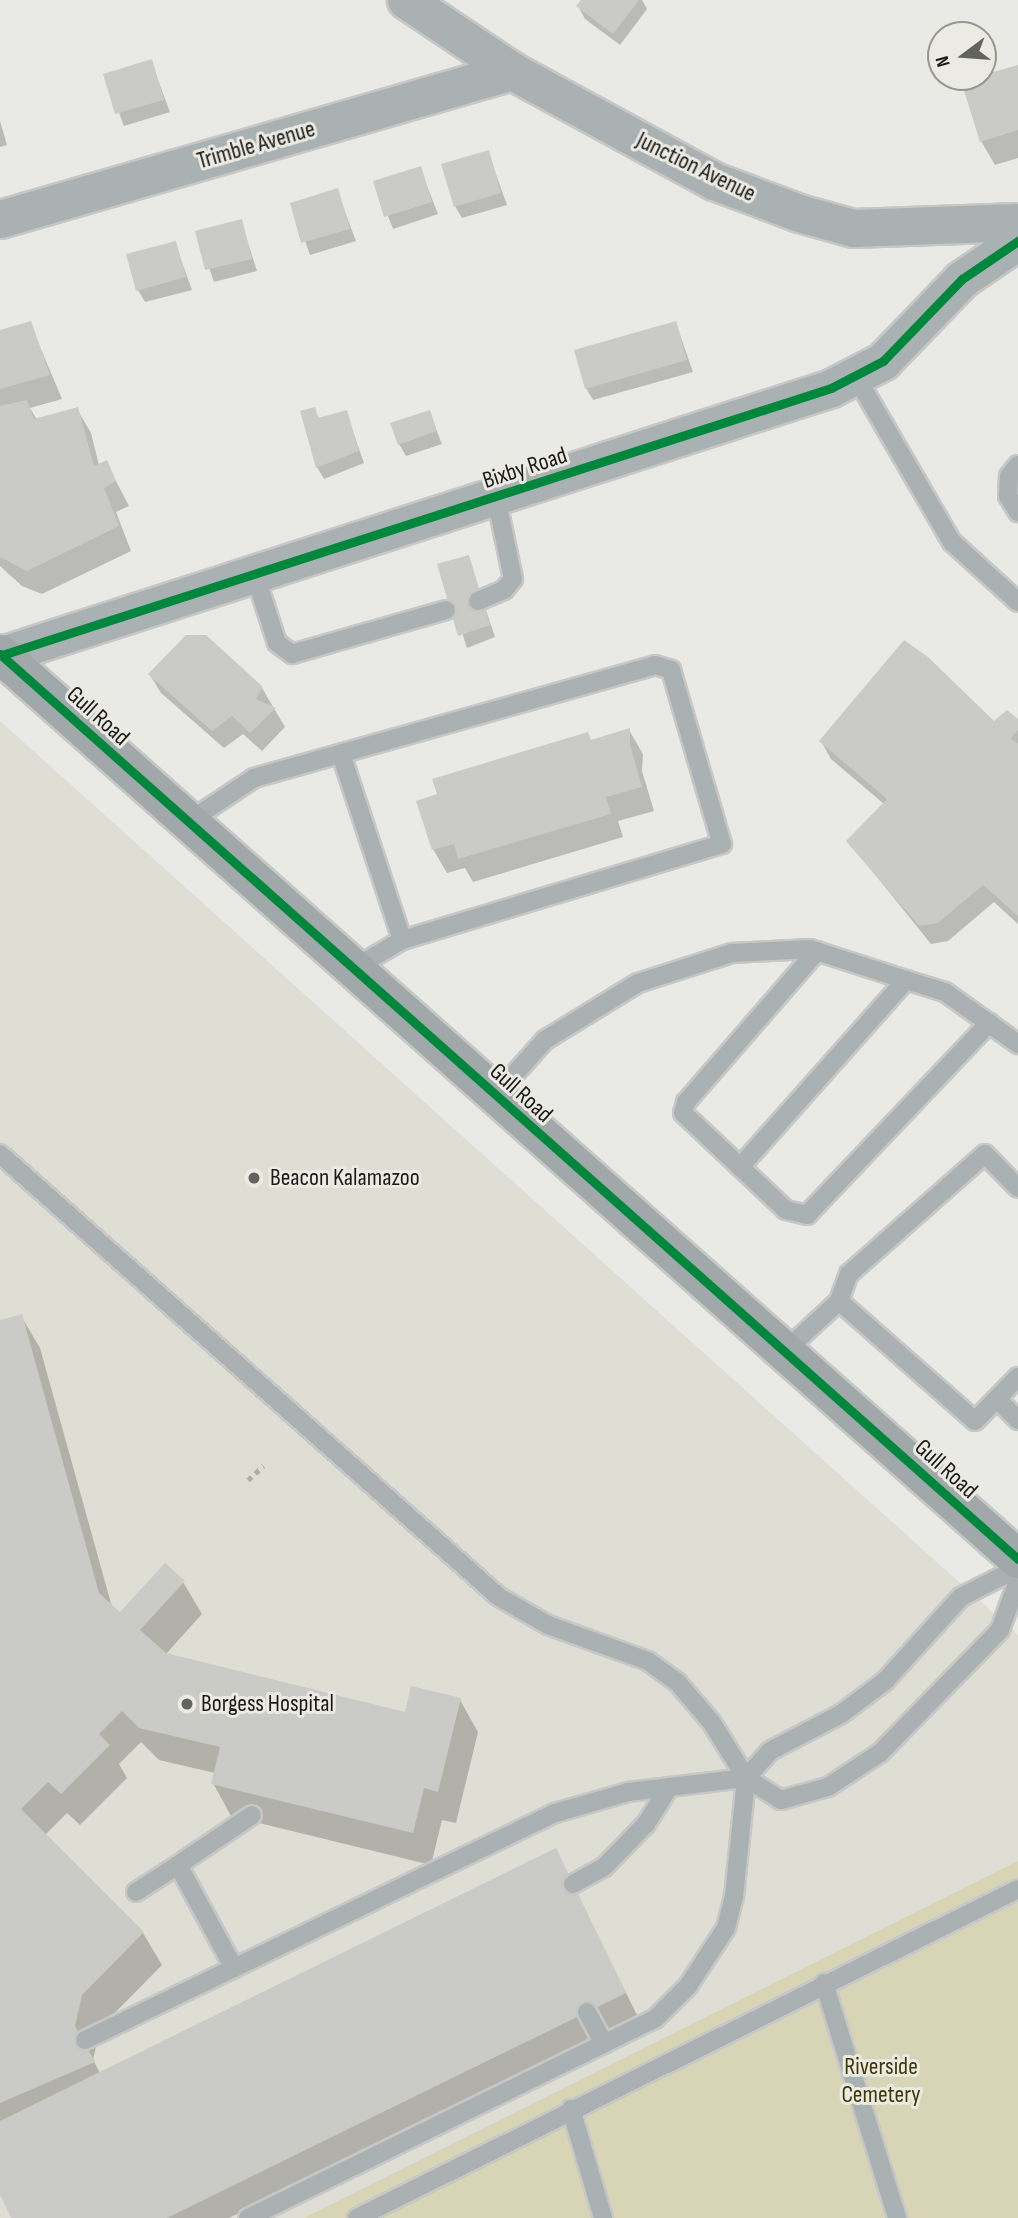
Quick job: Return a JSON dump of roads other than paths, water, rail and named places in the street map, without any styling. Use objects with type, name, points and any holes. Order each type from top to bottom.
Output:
[{"type":"main road","name":"Gull Road","points":[[1,655],[1018,1559]]},
{"type":"street","name":"Junction Avenue","points":[[406,0],[512,71],[714,181],[799,213],[853,228],[1018,222]]},
{"type":"street","name":"Trimble Avenue","points":[[0,219],[512,71]]},
{"type":"street","name":"Bixby Road","points":[[1,655],[769,410],[856,375],[902,344],[976,267],[1018,241]]},
{"type":"lane","points":[[856,375],[952,542],[1017,600]]},
{"type":"lane","points":[[1018,465],[1009,476],[1008,496],[1018,512]]},
{"type":"lane","points":[[478,601],[503,590],[513,579],[496,497]]},
{"type":"lane","points":[[255,575],[277,643],[292,654],[446,610]]},
{"type":"lane","points":[[188,822],[254,778],[655,665],[671,670],[722,844],[402,940],[353,969]]},
{"type":"lane","points":[[341,754],[402,940]]},
{"type":"lane","points":[[817,951],[687,1102],[683,1113],[786,1210],[807,1215],[989,1023]]},
{"type":"lane","points":[[495,1096],[545,1040],[638,983],[732,953],[817,951],[906,979],[945,992],[1018,1044]]},
{"type":"lane","points":[[740,1167],[906,979]]},
{"type":"lane","points":[[0,1154],[499,1597],[548,1625],[648,1661],[678,1683],[712,1723],[746,1777],[781,1800],[828,1787],[880,1752],[1000,1630],[1018,1581]]},
{"type":"lane","points":[[784,1352],[839,1301],[849,1275],[985,1154],[1018,1188]]},
{"type":"lane","points":[[839,1301],[975,1421],[1018,1377]]},
{"type":"lane","points":[[997,1399],[1018,1420]]},
{"type":"lane","points":[[248,2218],[655,2019],[688,1986],[726,1928],[734,1897],[746,1777],[770,1752],[841,1714],[885,1681],[961,1597],[1018,1568]]},
{"type":"lane","points":[[85,2040],[555,1813],[628,1792],[746,1777]]},
{"type":"lane","points":[[573,1884],[604,1867],[638,1833],[669,1787]]},
{"type":"lane","points":[[136,1892],[252,1815]]},
{"type":"lane","points":[[178,1865],[234,1968]]},
{"type":"lane","points":[[357,2218],[570,2109],[1018,1889]]},
{"type":"lane","points":[[824,1983],[897,2218]]},
{"type":"lane","points":[[587,2012],[604,2044]]},
{"type":"lane","points":[[570,2109],[603,2218]]},
{"type":"place","name":"Beacon Kalamazoo","points":[[254,1178]]},
{"type":"place","name":"Borgess Hospital","points":[[187,1704]]},
{"type":"park label","name":"Riverside Cemetery","points":[[881,2081]]}]
